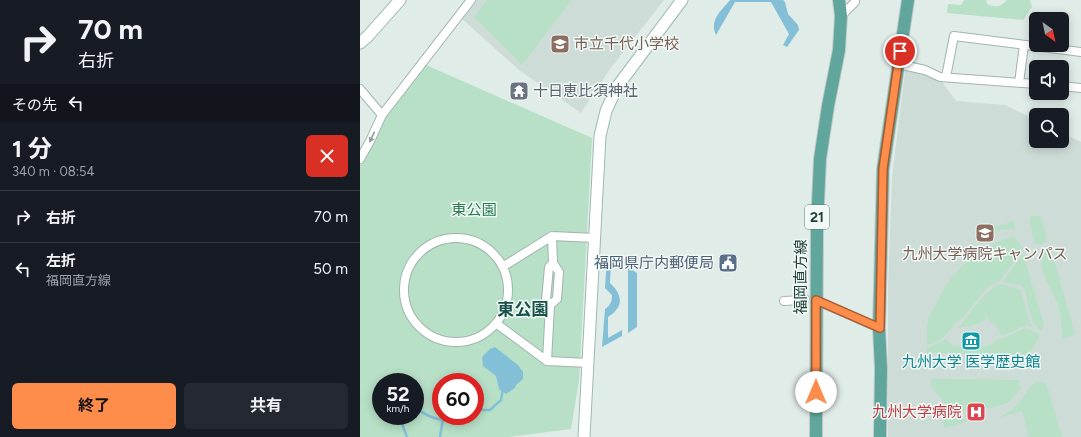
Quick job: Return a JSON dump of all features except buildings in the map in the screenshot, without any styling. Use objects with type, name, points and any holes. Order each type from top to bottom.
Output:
[{"type":"main road","name":"福岡直方線","points":[[816,437],[811,300],[820,159],[828,106],[839,50],[841,16],[839,0]]},
{"type":"main road","points":[[880,437],[880,328],[883,169],[908,0]]},
{"type":"street","points":[[360,43],[400,0]]},
{"type":"street","points":[[360,159],[382,115],[471,0]]},
{"type":"street","points":[[584,437],[600,136],[606,111],[617,87],[682,0]]},
{"type":"street","points":[[841,16],[855,2],[855,0]]},
{"type":"street","points":[[946,77],[954,36],[1081,52]]},
{"type":"street","points":[[1019,83],[1024,45]]},
{"type":"street","points":[[898,64],[925,70],[940,77],[1029,84]]},
{"type":"street","points":[[1069,87],[1081,88]]},
{"type":"street","points":[[360,89],[382,115]]},
{"type":"street","points":[[504,266],[552,236],[595,238]]},
{"type":"street","points":[[547,361],[550,305],[546,300],[549,267],[553,263],[552,236]]},
{"type":"street","points":[[460,238],[470,240],[487,248],[504,266],[508,284],[507,302],[497,324],[489,331],[473,340],[455,343],[429,336],[415,324],[406,308],[403,290],[410,265],[421,251],[442,240],[460,238]]},
{"type":"street","points":[[784,301],[811,300],[880,328]]},
{"type":"street","points":[[497,324],[547,361],[589,362]]},
{"type":"shaded area","name":"市立千代小学校","points":[[475,0],[664,0],[610,69],[581,113],[519,70],[461,18]]},
{"type":"shaded area","name":"九州大学病院キャンパス","points":[[907,70],[940,79],[956,101],[1005,105],[1029,117],[1029,148],[1069,148],[1069,136],[1081,142],[1081,437],[888,437],[888,288],[892,177],[905,72]]},
{"type":"green space","points":[[487,0],[572,0],[522,65],[474,17]]},
{"type":"green space","points":[[964,0],[986,0],[987,4],[996,6],[1003,4],[1007,0],[1030,0],[1032,7],[1023,20],[947,13],[948,4],[961,5]]},
{"type":"green space","name":"東公園","points":[[426,65],[592,138],[579,380],[571,429],[509,437],[360,437],[360,165],[389,109]]},
{"type":"green space","points":[[1031,215],[1041,217],[1047,236],[1045,243],[1041,245],[1035,243],[1029,221]]},
{"type":"green space","points":[[1012,221],[1014,222],[1015,230],[1006,229],[991,232],[989,228],[1002,225]]},
{"type":"green space","points":[[1014,236],[1022,247],[1021,249],[1023,251],[1000,280],[987,288],[963,317],[952,326],[947,334],[935,343],[927,345],[928,320],[942,292],[950,280],[967,261],[977,254],[988,247]]},
{"type":"green space","points":[[1051,249],[1075,334],[1062,339],[1059,308],[1046,279],[1041,263],[1041,256],[1044,250]]},
{"type":"green space","points":[[1023,254],[1044,325],[1042,331],[1034,323],[1024,288],[1020,285],[1004,282]]},
{"type":"green space","points":[[1001,284],[1021,290],[1030,322],[1033,327],[1026,325],[1002,336],[987,317],[978,324],[958,328],[989,291]]},
{"type":"green space","points":[[1026,328],[1040,336],[1031,351],[1026,354],[926,353],[926,349],[946,339],[953,346],[974,348],[990,345],[997,339]]},
{"type":"green space","points":[[930,379],[1019,380],[1020,389],[1006,404],[972,411],[956,411],[951,410],[942,400],[943,399],[931,386]]},
{"type":"green space","points":[[1037,381],[1045,383],[1048,388],[1062,437],[1029,437],[1022,411],[999,418],[1015,406]]},
{"type":"green space","points":[[952,417],[965,419],[966,422],[945,428],[943,425],[944,420]]},
{"type":"water","points":[[730,0],[783,0],[785,2],[788,14],[798,25],[799,30],[787,47],[783,45],[789,34],[771,2],[735,2],[716,35],[714,30],[715,20]]},
{"type":"water","points":[[607,255],[623,264],[623,268],[611,263],[610,283],[617,292],[620,301],[617,309],[608,317],[608,338],[622,330],[622,336],[602,347],[605,309],[610,304],[612,297],[612,295],[605,288]]},
{"type":"water","points":[[628,267],[637,273],[637,327],[628,333]]},
{"type":"water","points":[[495,347],[518,365],[523,372],[523,379],[516,385],[515,388],[506,394],[499,389],[496,376],[483,366],[482,357],[490,349]]},
{"type":"waterway","points":[[484,410],[490,410],[501,400],[503,389]]},
{"type":"waterway","points":[[424,413],[432,417]]},
{"type":"waterway","points":[[402,425],[407,437]]},
{"type":"waterway","points":[[440,437],[442,425]]},
{"type":"place","name":"市立千代小学校","points":[[560,44]]},
{"type":"place","name":"十日恵比須神社","points":[[519,91]]},
{"type":"place","name":"九州大学病院キャンパス","points":[[985,233]]},
{"type":"place","name":"福岡県庁内郵便局","points":[[728,263]]},
{"type":"place","name":"九州大学 医学歴史館","points":[[971,341]]},
{"type":"place","name":"九州大学病院","points":[[976,412]]},
{"type":"district","name":"東公園","points":[[523,309]]},
{"type":"route","points":[[816,392],[816,300],[880,328],[883,169],[900,51]]}]
